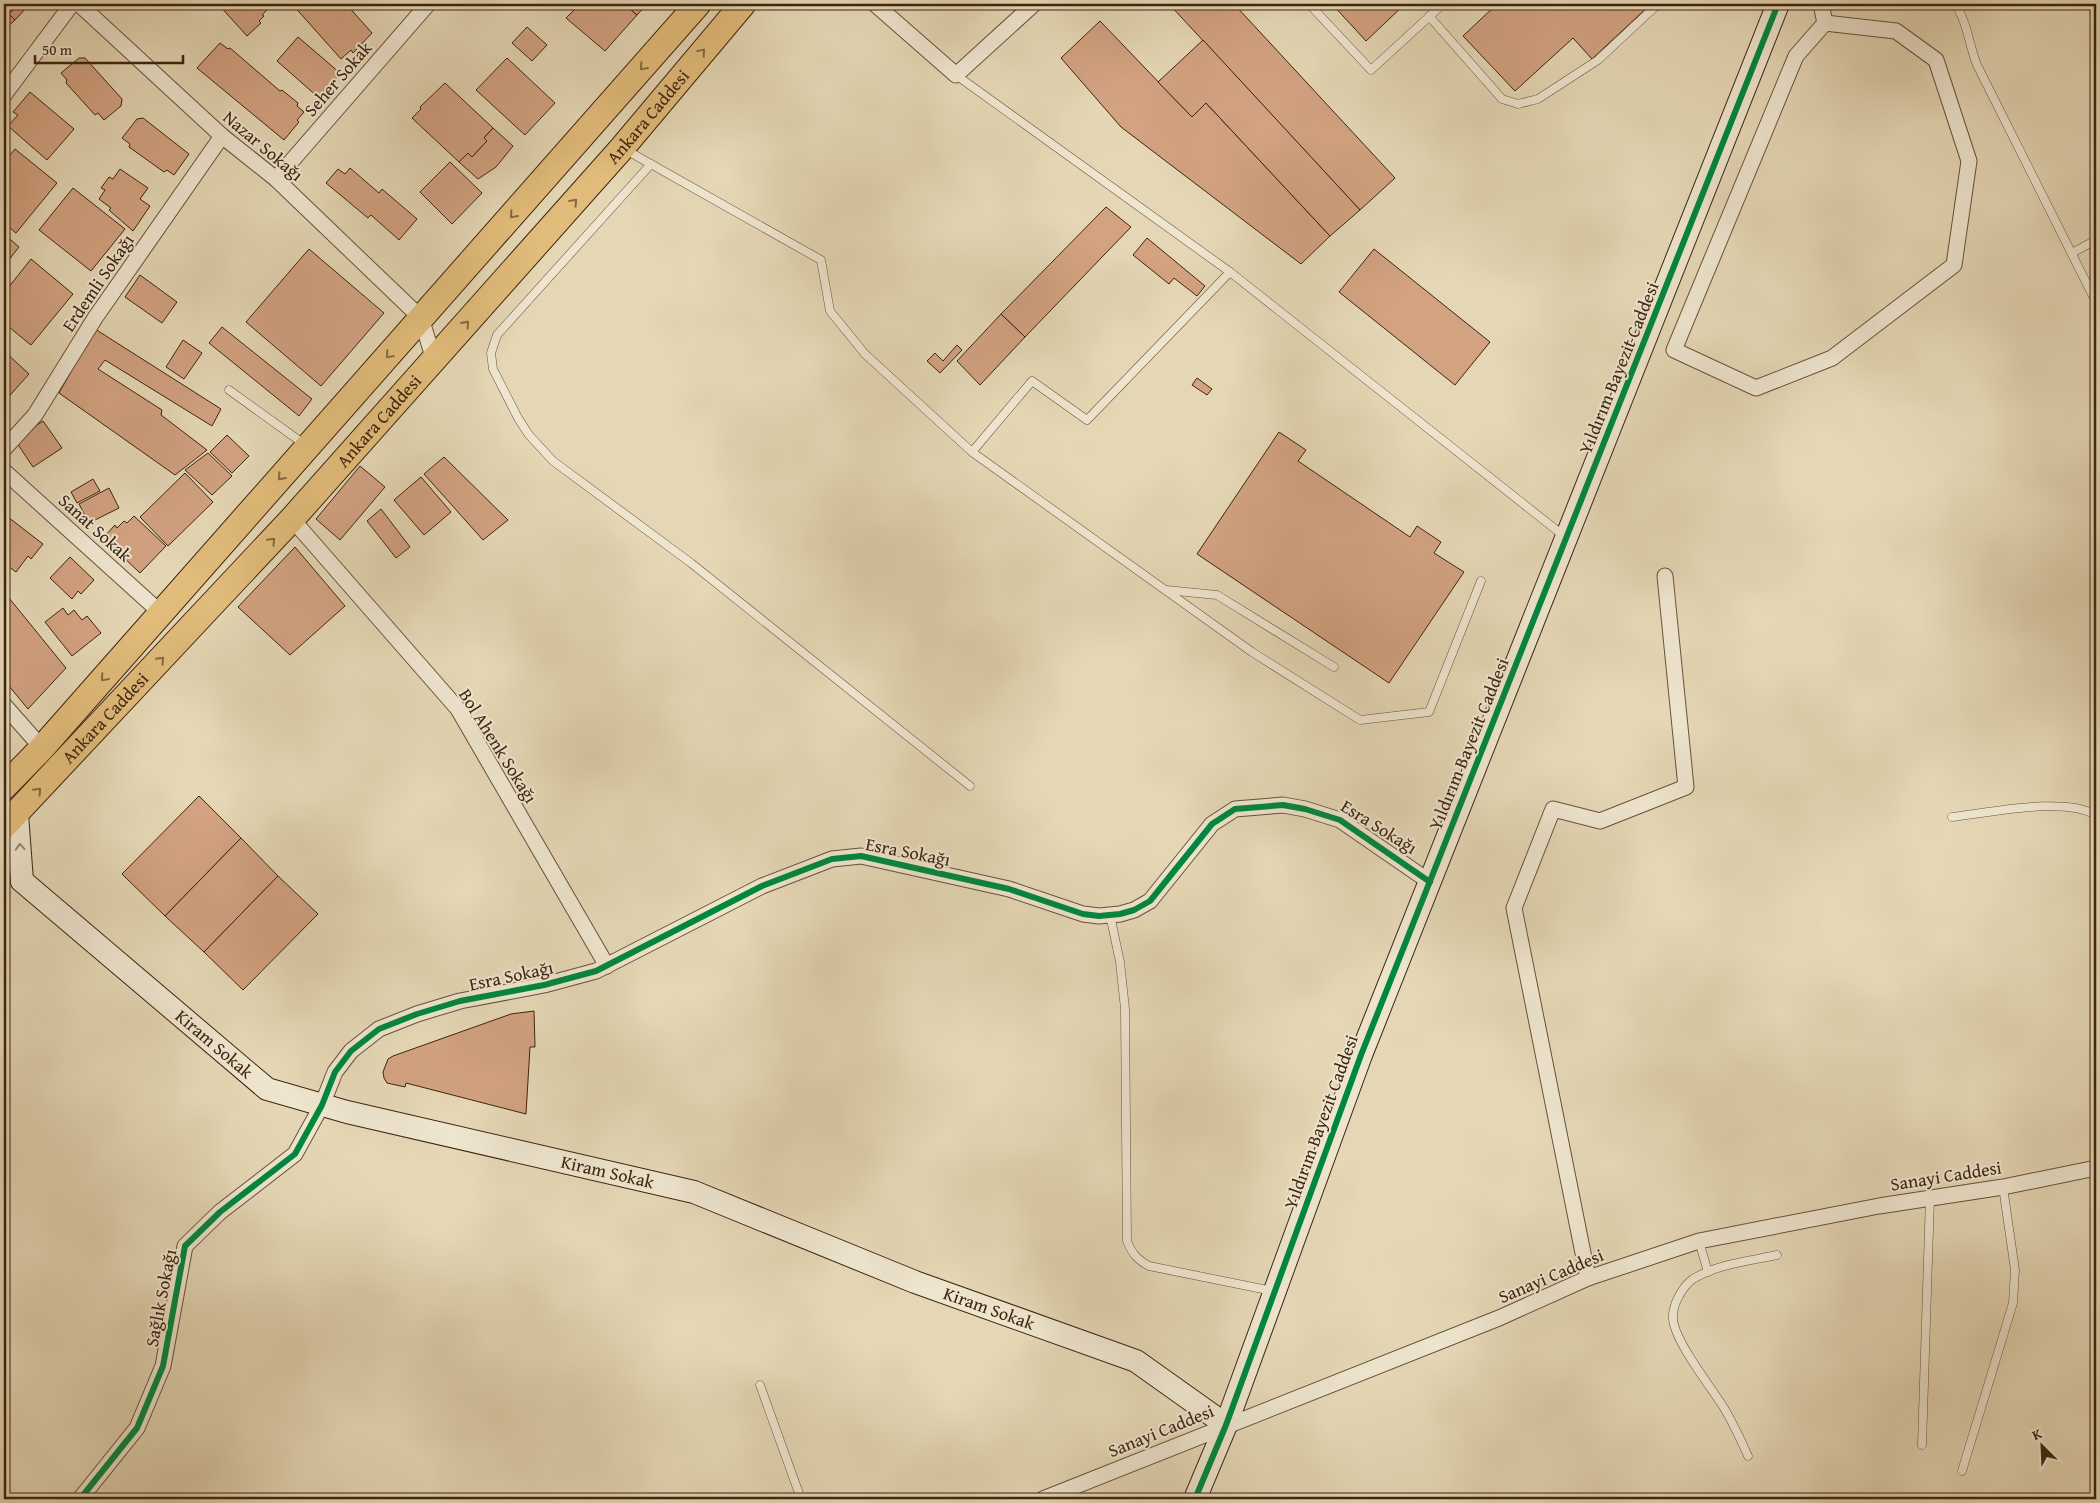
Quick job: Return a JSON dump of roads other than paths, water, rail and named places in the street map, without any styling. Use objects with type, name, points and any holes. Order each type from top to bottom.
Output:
[{"type":"main road","name":"Ankara Caddesi","points":[[4,787],[42,748],[698,4]]},
{"type":"main road","name":"Ankara Caddesi","points":[[10,820],[292,519],[622,148],[743,4]]},
{"type":"street","points":[[4,95],[72,4]]},
{"type":"street","name":"Nazar Sokağı","points":[[79,4],[222,136],[276,179],[421,318]]},
{"type":"street","name":"Seher Sokak","points":[[276,179],[428,4]]},
{"type":"street","points":[[875,4],[956,75],[1034,4]]},
{"type":"street","name":"Yıldırım Bayezit Caddesi","points":[[1195,1499],[1226,1425],[1361,1055],[1778,4]]},
{"type":"street","points":[[1821,4],[1825,23]]},
{"type":"street","points":[[1825,23],[1896,32],[1936,60],[1969,161],[1954,265],[1832,358],[1756,388],[1674,350],[1796,56],[1825,23]]},
{"type":"street","name":"Erdemli Sokağı","points":[[4,449],[34,415],[94,318],[222,136]]},
{"type":"street","points":[[421,318],[434,360]]},
{"type":"street","name":"Sanat Sokak","points":[[4,471],[161,613]]},
{"type":"street","name":"Bol Ahenk Sokağı","points":[[292,519],[458,709],[607,966]]},
{"type":"street","points":[[1588,1278],[1514,908],[1553,809],[1600,821],[1686,787],[1665,576]]},
{"type":"street","points":[[4,705],[42,748]]},
{"type":"street","name":"Esra Sokağı","points":[[322,1105],[336,1072],[351,1051],[380,1029],[417,1014],[451,1004],[544,986],[596,971],[762,886],[832,859],[861,856],[1010,889],[1083,914],[1110,915],[1134,910],[1150,901],[1212,824],[1235,809],[1282,805],[1305,809],[1340,820],[1430,882]]},
{"type":"street","points":[[10,820],[13,880]]},
{"type":"street","name":"Kiram Sokak","points":[[13,880],[268,1089],[322,1105],[694,1192],[915,1282],[1136,1361],[1226,1425]]},
{"type":"street","name":"Sağlık Sokağı","points":[[80,1499],[137,1428],[164,1366],[184,1246],[220,1212],[295,1154],[322,1105]]},
{"type":"street","name":"Sanayi Caddesi","points":[[1043,1499],[1499,1318],[1588,1278],[1699,1241],[2096,1168]]},
{"type":"lane","points":[[1309,4],[1371,70],[1443,4]]},
{"type":"lane","points":[[1429,16],[1502,99],[1510,102],[1525,103],[1538,99],[1598,60],[1658,4]]},
{"type":"lane","points":[[1955,4],[1963,15],[1970,48],[1977,66],[2096,302]]},
{"type":"lane","points":[[956,75],[1230,272],[1567,538]]},
{"type":"lane","points":[[622,148],[821,260],[830,312],[865,354],[972,452],[1252,652],[1360,720],[1429,712],[1481,581]]},
{"type":"lane","points":[[651,164],[497,335],[493,344],[492,362],[501,385],[529,436],[553,461],[691,563],[970,786]]},
{"type":"lane","points":[[2072,253],[2096,240]]},
{"type":"lane","points":[[972,452],[1032,381],[1086,420],[1230,272]]},
{"type":"lane","points":[[229,390],[308,447]]},
{"type":"lane","points":[[1164,590],[1217,595],[1334,667]]},
{"type":"lane","points":[[1952,817],[2048,806],[2081,808],[2096,815]]},
{"type":"lane","points":[[1110,915],[1117,939],[1125,1009],[1127,1241],[1130,1249],[1135,1256],[1149,1266],[1213,1277],[1275,1292]]},
{"type":"lane","points":[[1962,1472],[2013,1303],[2015,1270],[2003,1186]]},
{"type":"lane","points":[[1922,1445],[1930,1198]]},
{"type":"lane","points":[[1699,1241],[1708,1272]]},
{"type":"lane","points":[[1748,1456],[1726,1411],[1680,1340],[1673,1319],[1674,1309],[1691,1280],[1708,1272],[1777,1255]]},
{"type":"lane","points":[[760,1386],[801,1499]]}]
